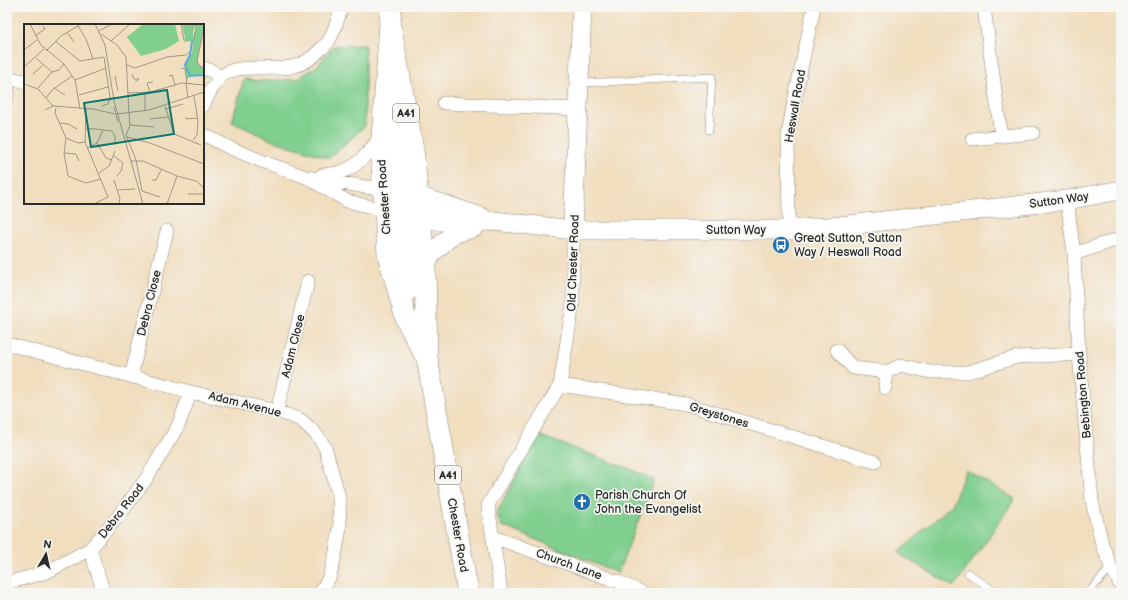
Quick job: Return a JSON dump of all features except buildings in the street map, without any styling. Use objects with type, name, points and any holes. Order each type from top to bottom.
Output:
[{"type":"main road","name":"Chester Road","points":[[391,7],[381,153],[400,193],[402,214],[425,268],[427,358],[468,593]]},
{"type":"main road","name":"Old Chester Road","points":[[574,230],[582,7]]},
{"type":"main road","name":"Chester Road","points":[[390,29],[413,149],[400,193],[402,214],[388,254],[406,319],[427,358]]},
{"type":"main road","name":"Sutton Way","points":[[402,214],[449,222],[494,221],[574,230],[789,230],[839,226],[1067,200],[1121,190]]},
{"type":"main road","name":"Sutton Way","points":[[400,193],[494,221]]},
{"type":"main road","name":"Sutton Way","points":[[425,268],[432,253],[453,234],[494,221]]},
{"type":"street","points":[[204,104],[220,77],[227,72],[244,68],[279,69],[301,65],[316,55],[329,40],[342,7]]},
{"type":"street","name":"Heswall Road","points":[[789,230],[788,136],[814,7]]},
{"type":"street","points":[[984,7],[1001,135]]},
{"type":"street","points":[[204,68],[220,77]]},
{"type":"street","points":[[7,97],[8,78],[24,81]]},
{"type":"street","points":[[444,103],[578,109]]},
{"type":"street","points":[[972,139],[1033,133]]},
{"type":"street","points":[[306,177],[341,172],[351,168],[366,154],[382,134]]},
{"type":"street","points":[[204,135],[230,148],[306,177],[400,193]]},
{"type":"street","points":[[306,177],[347,201],[402,214]]},
{"type":"street","name":"Bebington Road","points":[[1067,200],[1074,254],[1080,354],[1092,501],[1102,544],[1111,567],[1121,586]]},
{"type":"street","name":"Old Chester Road","points":[[501,593],[488,505],[560,385],[573,303],[574,230]]},
{"type":"street","name":"Debra Close","points":[[131,376],[166,231]]},
{"type":"street","points":[[1074,254],[1121,238]]},
{"type":"street","name":"Adam Close","points":[[277,411],[308,281]]},
{"type":"street","name":"Adam Avenue","points":[[7,344],[191,392],[277,411],[301,420],[315,433],[325,447],[339,497],[340,527],[336,551],[330,576],[321,592]]},
{"type":"street","points":[[837,350],[853,368],[886,372],[901,365],[930,372],[968,372],[1017,357],[1080,354]]},
{"type":"street","points":[[886,372],[886,388]]},
{"type":"street","name":"Greystones","points":[[560,385],[686,404],[874,462]]},
{"type":"street","name":"Debra Road","points":[[7,583],[47,572],[90,549],[120,514],[146,479],[178,426],[191,392]]},
{"type":"street","name":"Church Lane","points":[[493,537],[619,582],[643,593]]},
{"type":"street","points":[[90,549],[104,593]]},
{"type":"lane","points":[[579,83],[712,77],[709,130]]},
{"type":"lane","points":[[1088,593],[1111,567]]},
{"type":"lane","points":[[968,573],[997,593]]},
{"type":"green space","points":[[365,45],[365,126],[329,158],[271,140],[232,122],[244,79],[259,81],[297,79],[317,66],[334,46]]},
{"type":"green space","points":[[538,435],[633,470],[654,480],[618,573],[500,525],[497,512]]},
{"type":"green space","points":[[966,470],[1015,499],[954,587],[898,553],[952,505]]},
{"type":"place","name":"Great Sutton, Sutton Way / Heswall Road","points":[[781,245]]},
{"type":"place","name":"Parish Church Of John the Evangelist","points":[[582,502]]}]
